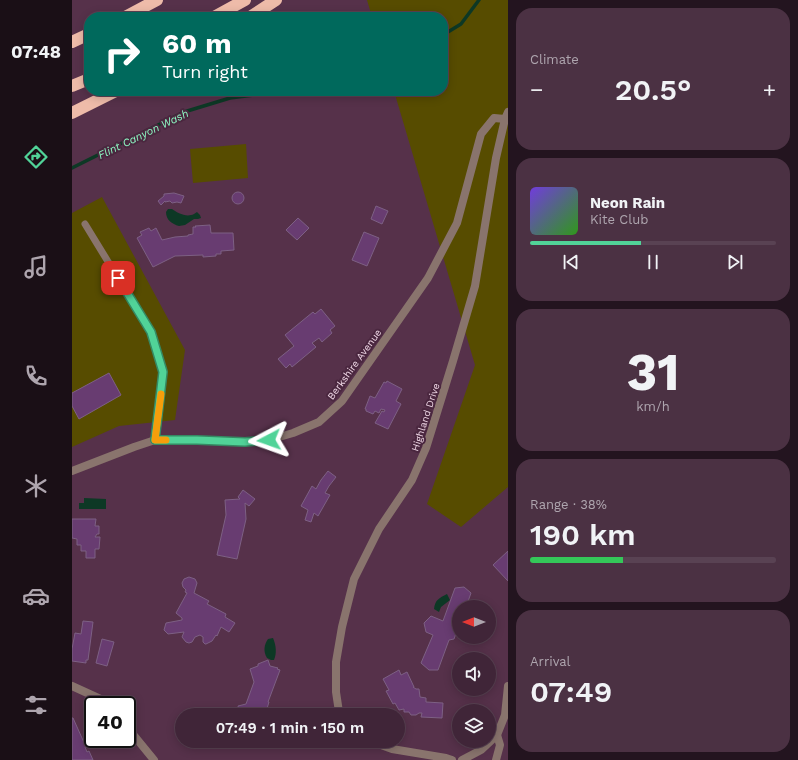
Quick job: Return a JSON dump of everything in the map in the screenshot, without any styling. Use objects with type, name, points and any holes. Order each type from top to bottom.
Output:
[{"type":"highway","points":[[134,12],[157,0]]},
{"type":"highway","points":[[223,12],[245,0]]},
{"type":"highway","points":[[258,12],[276,0]]},
{"type":"highway","points":[[72,42],[84,36]]},
{"type":"highway","points":[[72,86],[84,81]]},
{"type":"highway","points":[[72,113],[106,96]]},
{"type":"street","name":"Berkshire Avenue","points":[[72,471],[155,440],[245,442],[269,440],[293,433],[319,422],[342,401],[428,278],[457,224],[481,134],[494,118],[506,116]]},
{"type":"street","name":"Highland Drive","points":[[338,708],[336,692],[336,662],[342,627],[354,579],[379,529],[412,480],[426,448],[474,286],[496,158],[506,116]]},
{"type":"street","points":[[72,686],[94,696]]},
{"type":"street","points":[[462,760],[481,750],[498,735],[505,715],[508,686]]},
{"type":"street","points":[[496,760],[500,745],[498,735]]},
{"type":"street","points":[[136,738],[154,760]]},
{"type":"street","points":[[389,748],[452,760]]},
{"type":"lane","points":[[85,224],[151,332],[163,372],[155,440]]},
{"type":"shaded area","points":[[367,0],[508,0],[508,487],[461,527],[427,504],[475,365],[395,96],[448,96],[448,12],[371,12]]},
{"type":"shaded area","points":[[246,144],[248,178],[193,183],[190,149]]},
{"type":"shaded area","points":[[102,197],[185,350],[175,420],[119,426],[72,447],[72,213]]},
{"type":"shaded area","points":[[168,209],[172,209],[178,213],[186,215],[192,215],[197,212],[201,218],[194,219],[185,225],[179,226],[172,223],[168,219],[166,212]]},
{"type":"shaded area","points":[[84,498],[106,499],[106,509],[79,509],[79,503],[84,503]]},
{"type":"shaded area","points":[[447,594],[450,600],[441,607],[439,612],[434,609],[435,603]]},
{"type":"shaded area","points":[[273,638],[276,652],[274,660],[271,660],[267,658],[264,648],[268,639]]},
{"type":"building","points":[[236,192],[240,192],[244,198],[240,204],[236,204],[232,200],[232,196]]},
{"type":"building","points":[[174,193],[184,196],[181,203],[165,201],[161,205],[158,201],[164,196],[164,194]]},
{"type":"building","points":[[376,206],[388,211],[382,224],[371,219]]},
{"type":"building","points":[[298,218],[309,228],[297,240],[286,230]]},
{"type":"building","points":[[210,225],[211,233],[233,233],[234,250],[221,251],[221,254],[216,254],[216,256],[175,256],[153,267],[137,238],[142,235],[140,232],[149,228],[151,231],[156,228],[162,240],[188,236],[193,234],[193,227],[196,227],[195,226]]},
{"type":"building","points":[[364,232],[379,238],[367,266],[352,260]]},
{"type":"building","points":[[321,309],[335,326],[330,330],[332,333],[322,342],[319,338],[312,343],[316,347],[292,367],[290,364],[286,368],[278,359],[294,346],[285,335],[313,312],[315,314]]},
{"type":"building","points":[[109,373],[121,395],[79,419],[72,406],[72,393]]},
{"type":"building","points":[[387,381],[402,389],[396,401],[401,404],[388,429],[375,423],[382,411],[384,412],[385,410],[381,409],[379,413],[375,411],[373,414],[365,409],[370,396],[375,398],[384,382],[386,383]]},
{"type":"building","points":[[328,471],[336,477],[325,493],[330,495],[318,516],[314,513],[311,522],[305,520],[308,510],[301,506],[312,486],[316,489]]},
{"type":"building","points":[[243,490],[255,499],[249,506],[245,503],[246,519],[237,559],[217,555],[226,515],[225,500],[240,499],[238,497]]},
{"type":"building","points":[[72,519],[96,519],[95,526],[99,526],[99,534],[95,537],[100,537],[99,549],[95,549],[95,558],[86,558],[86,551],[81,551],[81,545],[77,545],[77,539],[72,538]]},
{"type":"building","points":[[508,551],[508,581],[493,565]]},
{"type":"building","points":[[189,577],[195,579],[197,583],[194,593],[209,601],[207,604],[226,614],[225,617],[235,623],[229,632],[221,627],[217,636],[216,635],[212,641],[206,644],[203,642],[203,637],[200,635],[195,637],[192,642],[189,643],[182,637],[184,632],[168,634],[164,630],[166,623],[182,620],[182,618],[176,613],[187,593],[185,592],[186,590],[182,583],[184,579]]},
{"type":"building","points":[[464,587],[471,593],[468,600],[452,600],[452,639],[449,640],[438,670],[429,670],[421,663],[433,635],[426,632],[424,623],[431,616],[443,621],[455,588]]},
{"type":"building","points":[[83,621],[93,622],[88,660],[86,660],[86,663],[72,661],[72,649],[75,633],[81,634]]},
{"type":"building","points":[[102,639],[114,642],[107,666],[96,663]]},
{"type":"building","points":[[268,660],[270,666],[280,670],[267,708],[238,708],[238,706],[246,704],[254,682],[250,669],[258,666],[258,664]]},
{"type":"building","points":[[399,670],[401,675],[407,672],[413,687],[419,689],[420,697],[426,698],[426,702],[443,703],[442,718],[421,717],[422,713],[411,715],[409,712],[405,712],[405,708],[398,708],[395,703],[393,704],[386,691],[389,690],[383,679]]},
{"type":"building","points":[[73,718],[84,743],[84,748],[87,752],[89,751],[93,760],[72,760]]},
{"type":"waterway","name":"Flint Canyon Wash","points":[[448,32],[461,24],[479,0]]},
{"type":"waterway","name":"Flint Canyon Wash","points":[[72,168],[184,112],[230,98],[246,96]]},
{"type":"slow traffic","points":[[161,394],[155,440],[166,440]]},
{"type":"route","points":[[118,278],[151,332],[163,372],[155,440],[170,439],[245,442],[269,440]]}]
